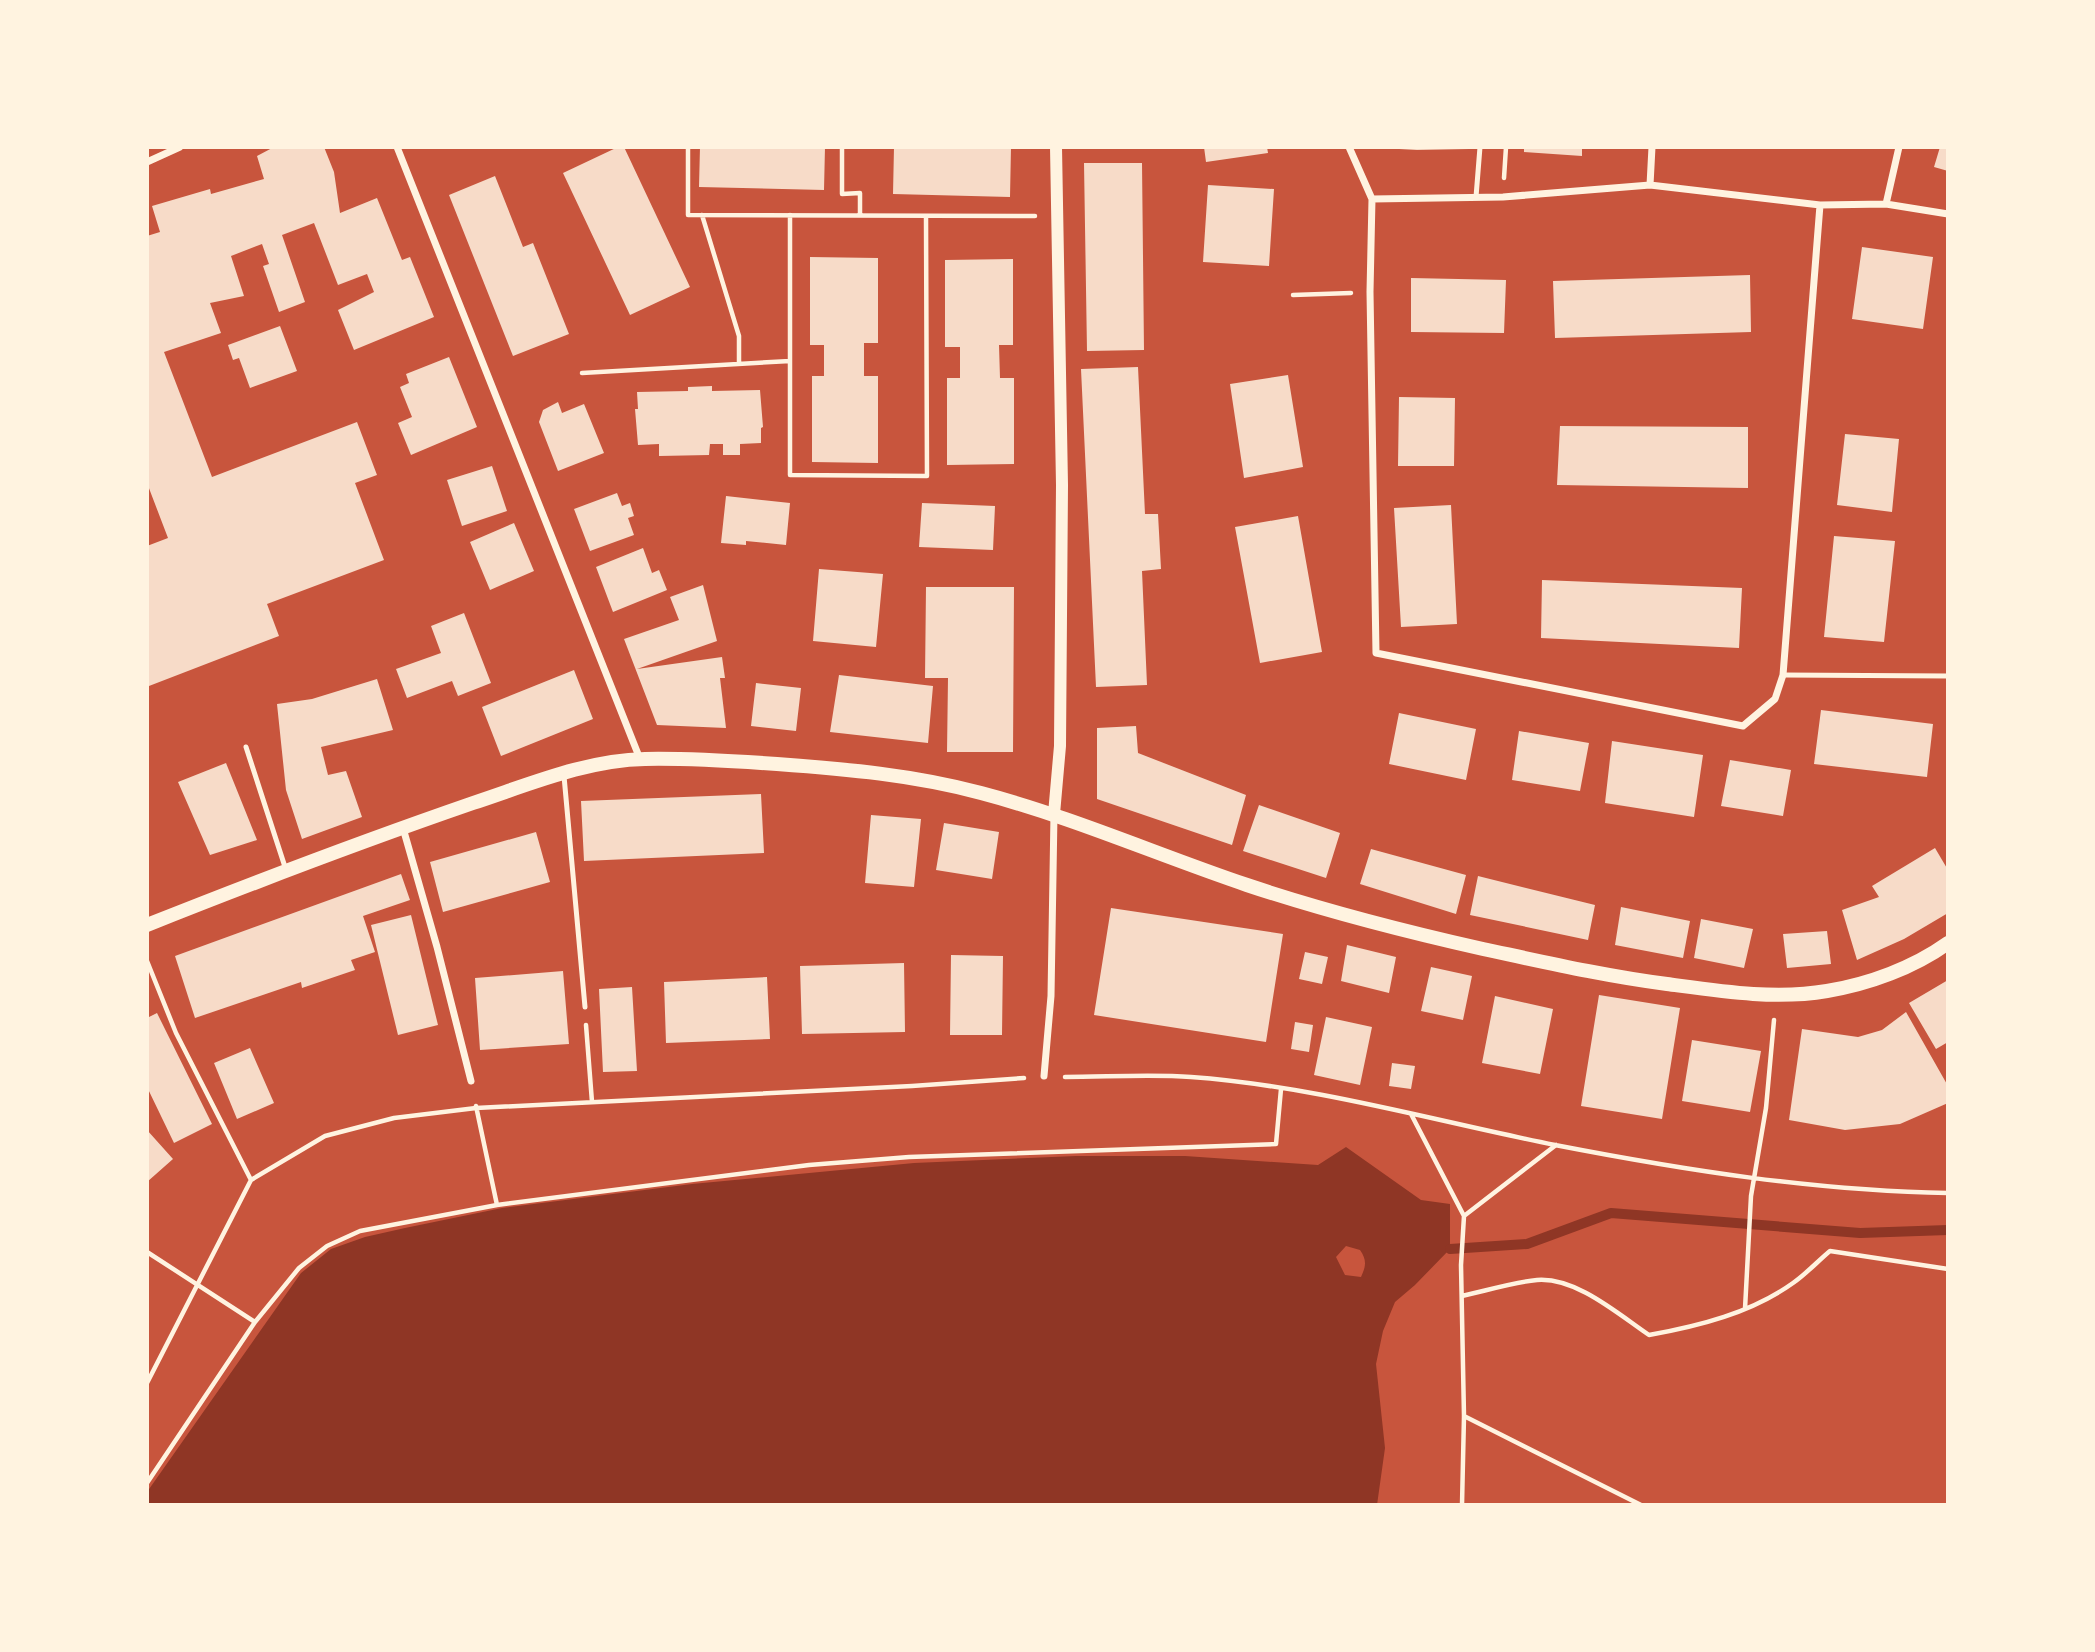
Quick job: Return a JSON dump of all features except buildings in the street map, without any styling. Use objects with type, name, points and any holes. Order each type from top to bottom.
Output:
[{"type":"main road","points":[[147,925],[403,827],[564,773],[640,759],[759,763],[910,777],[1054,814],[1244,884],[1330,912],[1628,979],[1714,990],[1777,994],[1823,992],[1862,983],[1906,967],[1948,943]]},
{"type":"street","points":[[147,162],[180,147]]},
{"type":"street","points":[[397,147],[640,759]]},
{"type":"street","points":[[1044,1076],[1051,996],[1054,814],[1060,746],[1061,552],[1056,147]]},
{"type":"street","points":[[1349,147],[1372,198],[1370,292],[1376,653],[1743,726],[1775,699],[1783,674],[1820,205]]},
{"type":"street","points":[[1650,186],[1652,147]]},
{"type":"street","points":[[1886,204],[1899,147]]},
{"type":"street","points":[[1372,198],[1503,197],[1650,186],[1820,205],[1886,204],[1948,214]]},
{"type":"street","points":[[403,827],[471,1081]]},
{"type":"lane","points":[[1476,197],[1480,147]]},
{"type":"lane","points":[[1783,674],[1948,676]]},
{"type":"lane","points":[[246,747],[286,870]]},
{"type":"lane","points":[[564,773],[585,1007]]},
{"type":"path","points":[[688,147],[688,215],[1057,216]]},
{"type":"path","points":[[842,147],[842,194],[860,192],[860,215]]},
{"type":"path","points":[[1503,197],[1506,147]]},
{"type":"path","points":[[702,215],[739,336],[739,364]]},
{"type":"path","points":[[790,215],[790,475],[927,476],[926,216]]},
{"type":"path","points":[[1293,295],[1370,292]]},
{"type":"path","points":[[582,373],[790,361]]},
{"type":"path","points":[[147,961],[176,1034],[251,1180]]},
{"type":"path","points":[[1745,1309],[1751,1196],[1766,1108],[1777,994]]},
{"type":"path","points":[[585,1007],[592,1102]]},
{"type":"path","points":[[147,1383],[251,1180],[325,1136],[394,1118],[476,1108],[912,1086],[1044,1076],[1190,1077],[1281,1089],[1556,1145],[1753,1179],[1948,1193]]},
{"type":"path","points":[[147,1483],[255,1322],[299,1268],[327,1246],[360,1231],[497,1205],[834,1163],[909,1157],[1276,1144],[1281,1089]]},
{"type":"path","points":[[476,1108],[497,1205]]},
{"type":"path","points":[[1410,1114],[1464,1216],[1461,1265],[1464,1416],[1462,1505]]},
{"type":"path","points":[[1464,1216],[1556,1145]]},
{"type":"path","points":[[1462,1296],[1536,1280],[1556,1280],[1577,1288],[1649,1335],[1695,1326],[1745,1309],[1792,1284],[1830,1251],[1948,1269]]},
{"type":"path","points":[[147,1252],[255,1322]]},
{"type":"path","points":[[1464,1416],[1641,1505]]},
{"type":"shaded area","points":[[1346,1147],[1421,1200],[1450,1204],[1450,1249],[1395,1302],[1383,1331],[1376,1364],[1385,1448],[1377,1505],[147,1505],[147,1492],[301,1273],[331,1249],[365,1237],[502,1208],[692,1184],[914,1163],[1076,1156],[1185,1156],[1318,1165]],"holes":[[[1346,1246],[1360,1250],[1365,1263],[1361,1277],[1345,1275],[1336,1257]]]},
{"type":"waterway","points":[[1450,1249],[1527,1244],[1611,1213],[1860,1233],[1948,1230]]}]
